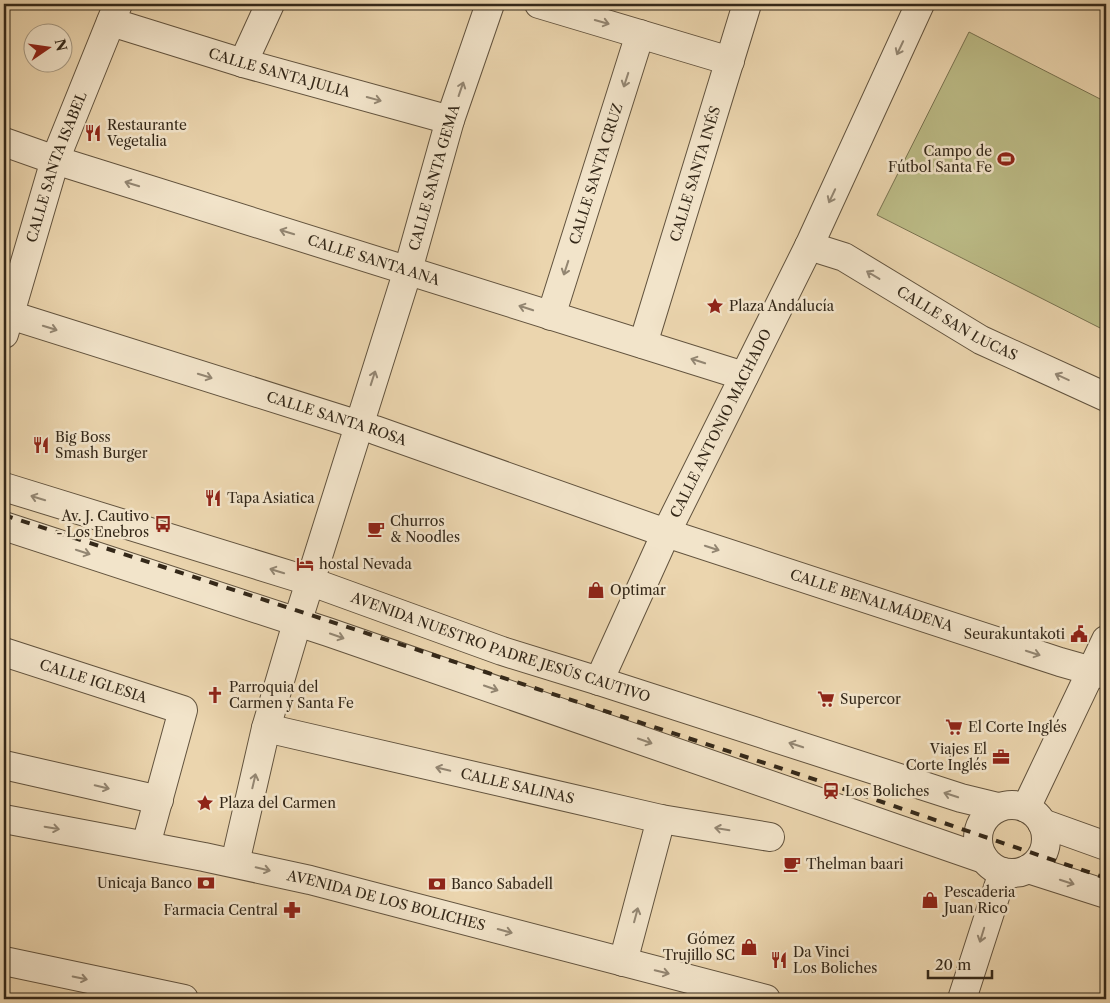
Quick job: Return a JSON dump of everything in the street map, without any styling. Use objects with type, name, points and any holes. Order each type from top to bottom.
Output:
[{"type":"street","points":[[243,63],[270,4]]},
{"type":"street","name":"CALLE SANTA GEMA","points":[[235,863],[266,728],[297,623],[358,424],[408,270],[450,120],[490,4]]},
{"type":"street","points":[[539,4],[730,61]]},
{"type":"street","name":"CALLE SANTA INÉS","points":[[643,344],[747,4]]},
{"type":"street","name":"CALLE ANTONIO MACHADO","points":[[599,681],[666,533],[809,246],[920,4]]},
{"type":"street","name":"CALLE SANTA JULIA","points":[[114,13],[243,63],[450,120]]},
{"type":"street","name":"CALLE SANTA ISABEL","points":[[6,321],[55,160],[114,13]]},
{"type":"street","name":"CALLE SANTA CRUZ","points":[[551,316],[640,34]]},
{"type":"street","name":"CALLE SANTA ANA","points":[[4,142],[55,160],[744,376]]},
{"type":"street","name":"CALLE SAN LUCAS","points":[[809,246],[844,257],[982,340],[1106,397]]},
{"type":"street","name":"CALLE SANTA ROSA","points":[[6,321],[358,424],[666,533]]},
{"type":"street","name":"AVENIDA NUESTRO PADRE JESÚS CAUTIVO","points":[[4,487],[310,581],[502,651],[998,808]]},
{"type":"street","points":[[4,526],[623,734],[953,850],[1005,867],[1106,894]]},
{"type":"street","name":"CALLE BENALMÁDENA","points":[[666,533],[1099,672]]},
{"type":"street","points":[[1034,815],[1099,672],[1106,640]]},
{"type":"street","name":"CALLE IGLESIA","points":[[4,652],[183,710],[158,800]]},
{"type":"street","name":"CALLE SALINAS","points":[[266,728],[661,819],[770,837]]},
{"type":"street","points":[[4,764],[158,800],[146,845]]},
{"type":"street","points":[[1034,815],[1046,833],[1046,844],[1036,863],[1005,867],[980,850],[977,840],[978,830],[982,821],[989,813],[1007,805],[1017,805],[1034,815],[1106,846]]},
{"type":"street","name":"AVENIDA DE LOS BOLICHES","points":[[4,819],[146,845],[310,880],[766,999]]},
{"type":"street","points":[[623,962],[661,819]]},
{"type":"street","points":[[962,999],[1005,867]]},
{"type":"street","points":[[4,961],[184,999]]},
{"type":"green space","name":"Campo de Fútbol Santa Fe","points":[[969,32],[1106,102],[1106,331],[877,215]]},
{"type":"railway","points":[[4,515],[835,786],[1106,878]]},
{"type":"place","name":"Restaurante Vegetalia","points":[[93,133]]},
{"type":"place","name":"Campo de Fútbol Santa Fe","points":[[1006,159]]},
{"type":"place","name":"Plaza Andalucía","points":[[715,306]]},
{"type":"place","name":"Big Boss Smash Burger","points":[[41,445]]},
{"type":"place","name":"Tapa Asiatica","points":[[213,498]]},
{"type":"place","name":"Av. J. Cautivo - Los Enebros","points":[[163,524]]},
{"type":"place","name":"Churros & Noodles","points":[[376,529]]},
{"type":"place","name":"hostal Nevada","points":[[305,564]]},
{"type":"place","name":"Optimar","points":[[596,590]]},
{"type":"place","name":"Seurakuntakoti","points":[[1079,634]]},
{"type":"place","name":"Parroquia del Carmen y Santa Fe","points":[[215,695]]},
{"type":"place","name":"Supercor","points":[[826,699]]},
{"type":"place","name":"El Corte Inglés","points":[[954,727]]},
{"type":"place","name":"Viajes El Corte Inglés","points":[[1001,757]]},
{"type":"place","name":"Los Boliches","points":[[831,791]]},
{"type":"place","name":"Plaza del Carmen","points":[[205,803]]},
{"type":"place","name":"Thelman baari","points":[[792,864]]},
{"type":"place","name":"Unicaja Banco","points":[[206,883]]},
{"type":"place","name":"Banco Sabadell","points":[[437,884]]},
{"type":"place","name":"Pescaderia Juan Rico","points":[[930,900]]},
{"type":"place","name":"Farmacia Central","points":[[292,910]]},
{"type":"place","name":"Gómez Trujillo SC","points":[[749,947]]},
{"type":"place","name":"Da Vinci Los Boliches","points":[[779,960]]}]
